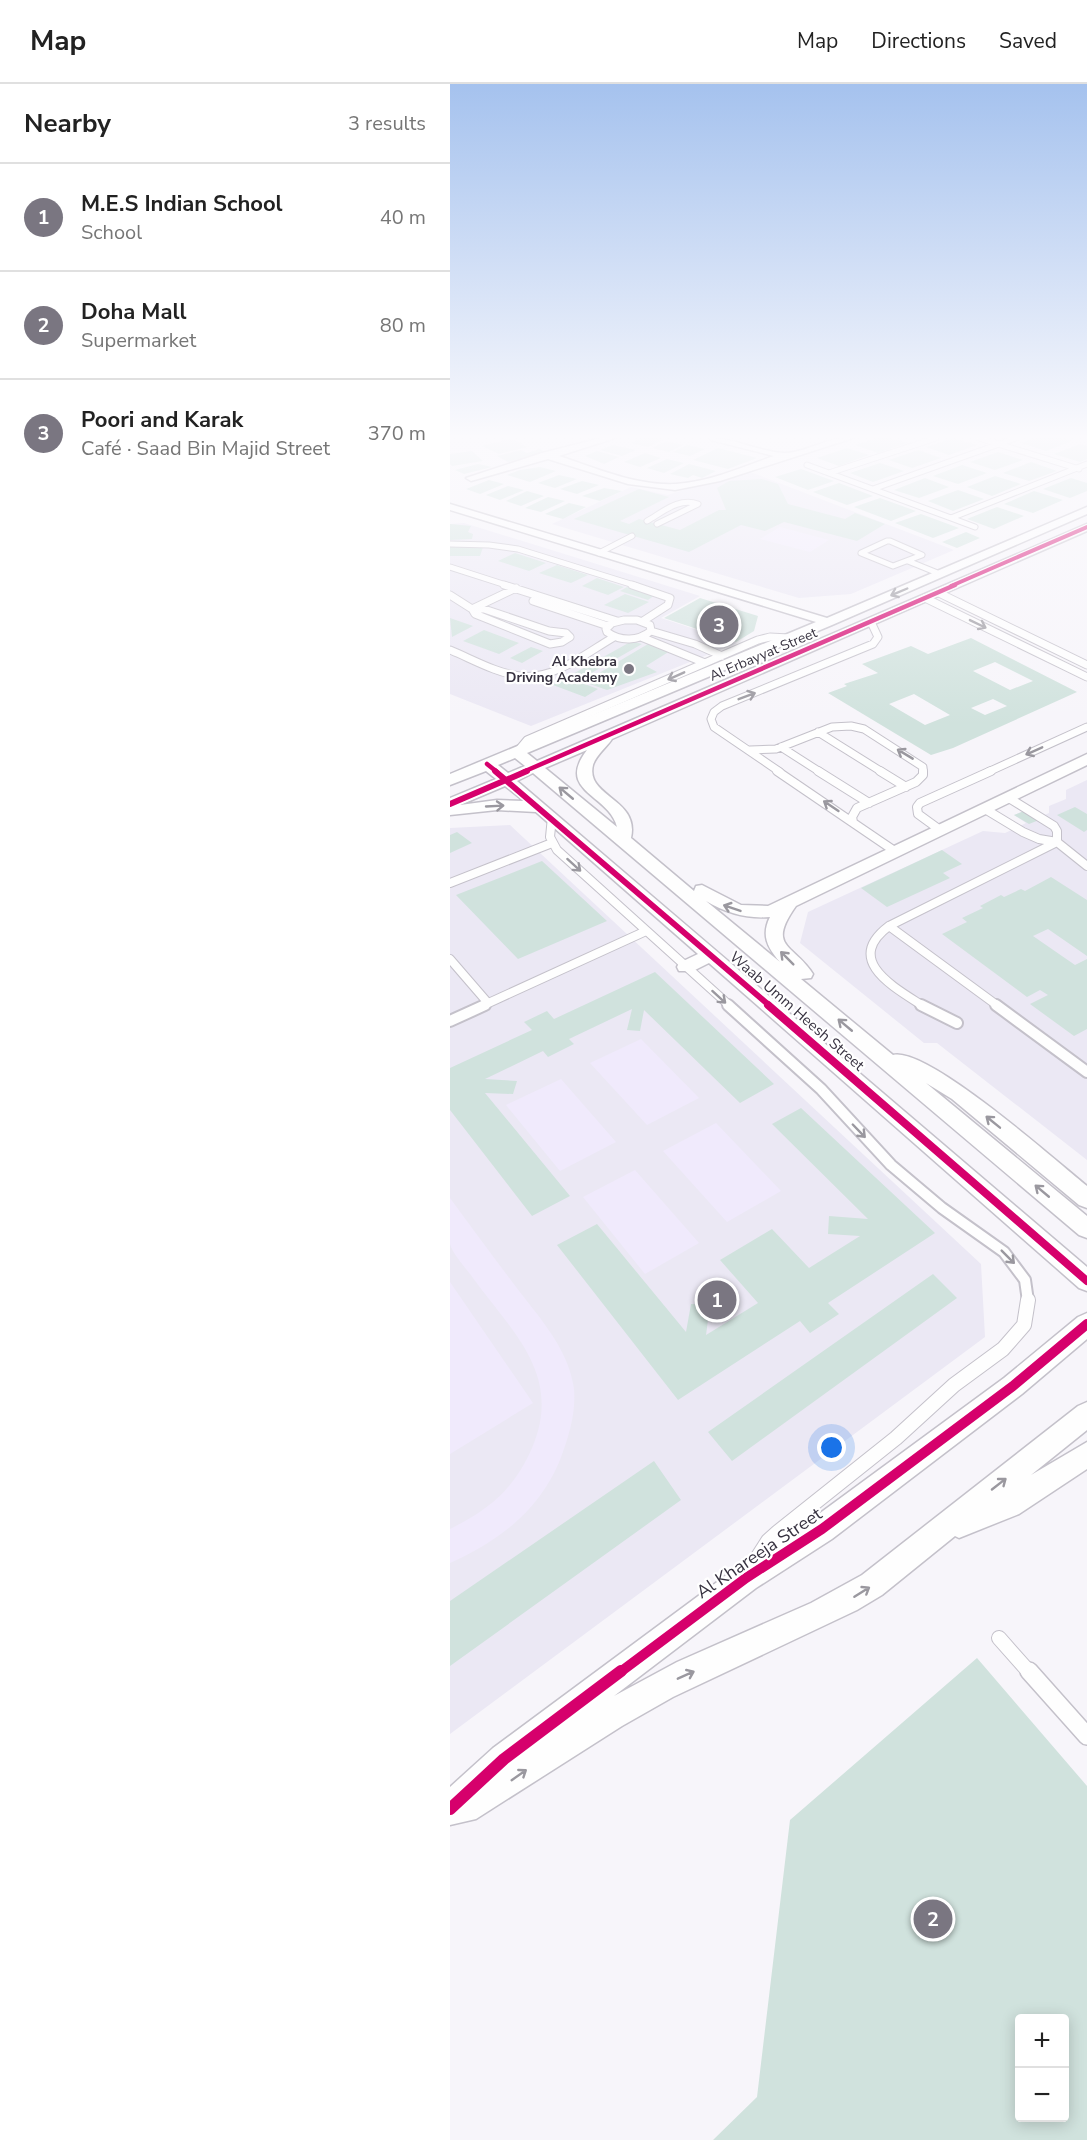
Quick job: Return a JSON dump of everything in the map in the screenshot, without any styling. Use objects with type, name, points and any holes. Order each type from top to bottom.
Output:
[{"type":"street","points":[[536,534],[828,622]]},
{"type":"street","name":"Al Erbayyat Street","points":[[450,780],[828,622],[1031,534]]},
{"type":"street","name":"Al Erbayyat Street","points":[[450,804],[1071,534]]},
{"type":"street","points":[[609,735],[588,760],[584,772],[589,787],[622,815],[626,827],[622,840]]},
{"type":"street","name":"Waab Umm Heesh Street","points":[[517,752],[1087,1229]]},
{"type":"street","points":[[663,874],[686,880],[721,904],[736,910],[763,912],[788,904],[1087,759]]},
{"type":"street","name":"Waab Umm Heesh Street","points":[[487,764],[507,778],[1087,1281]]},
{"type":"street","points":[[450,812],[496,806],[546,812]]},
{"type":"street","points":[[788,904],[776,920],[773,937],[782,954],[813,986],[820,1005]]},
{"type":"street","points":[[686,967],[711,955]]},
{"type":"street","name":"Waab Umm Heesh Street","points":[[879,1054],[940,1081],[1078,1186],[1087,1199]]},
{"type":"street","name":"Al Khareeja Street","points":[[450,1809],[504,1759],[746,1578],[822,1529],[1013,1386],[1087,1324]]},
{"type":"street","points":[[450,1815],[512,1780],[559,1746],[657,1689],[842,1604],[872,1585],[1087,1414]]},
{"type":"street","points":[[937,1534],[1009,1504],[1087,1454]]},
{"type":"lane","points":[[595,552],[623,534]]},
{"type":"lane","points":[[595,552],[632,536]]},
{"type":"lane","points":[[908,561],[922,555],[890,541],[861,553],[893,566],[908,561],[940,573]]},
{"type":"lane","points":[[450,544],[499,545],[525,550],[670,598],[668,605],[643,621]]},
{"type":"lane","points":[[450,567],[617,621]]},
{"type":"lane","points":[[450,574],[608,626],[617,621],[631,619],[643,621],[650,625],[651,631]]},
{"type":"lane","points":[[472,609],[516,588]]},
{"type":"lane","points":[[939,593],[1087,665]]},
{"type":"lane","points":[[450,596],[472,609],[475,614],[538,638],[546,644],[558,644],[570,637],[566,633],[549,631],[484,609],[472,609]]},
{"type":"lane","points":[[925,598],[1087,677]]},
{"type":"lane","points":[[871,622],[878,637],[873,644],[722,706],[714,712],[711,719],[714,727],[896,852]]},
{"type":"lane","points":[[608,626],[607,632],[614,637],[627,639],[641,637],[651,631],[694,644],[722,656]]},
{"type":"lane","points":[[450,650],[510,673],[533,676],[552,672],[614,637]]},
{"type":"lane","points":[[641,637],[705,663]]},
{"type":"lane","points":[[517,752],[527,740],[764,638],[789,638]]},
{"type":"lane","points":[[748,750],[762,751],[782,747],[838,726],[858,727],[914,759],[923,767],[923,775],[906,787],[869,802],[854,812],[853,822]]},
{"type":"lane","points":[[940,831],[918,814],[917,807],[920,803],[1087,727]]},
{"type":"lane","points":[[818,732],[906,787]]},
{"type":"lane","points":[[782,747],[869,802]]},
{"type":"lane","points":[[1009,798],[1054,826],[1057,831],[1056,842]]},
{"type":"lane","points":[[985,809],[1023,832],[1039,839],[1056,842],[1087,866]]},
{"type":"lane","points":[[546,812],[552,843],[821,1089],[908,1180],[942,1208],[1005,1252],[1025,1280],[1028,1294],[1024,1324],[1016,1336],[1003,1349],[954,1385],[896,1438],[778,1532],[760,1553],[746,1578]]},
{"type":"lane","points":[[957,1023],[927,1010],[880,976],[868,952],[870,944],[874,937],[889,926],[1056,842]]},
{"type":"lane","points":[[450,883],[552,843]]},
{"type":"lane","points":[[889,926],[1087,1072]]},
{"type":"lane","points":[[450,1021],[646,931]]},
{"type":"lane","points":[[450,959],[488,1003]]},
{"type":"lane","points":[[999,1638],[1087,1736]]},
{"type":"shaded area","name":"Al Khebra Driving Academy","points":[[450,534],[499,534],[700,596],[661,618],[737,643],[531,726],[450,694]]},
{"type":"shaded area","points":[[585,534],[912,534],[954,550],[851,594],[799,598]]},
{"type":"shaded area","points":[[768,534],[806,534],[829,540],[810,552],[760,539]]},
{"type":"shaded area","points":[[1087,780],[1087,1160],[937,1043],[924,1043],[800,943],[808,912],[983,831],[1005,833],[1026,823],[1014,815],[1024,811],[1036,819],[1049,813],[1049,806],[1066,799],[1066,790]]},
{"type":"shaded area","points":[[510,825],[981,1264],[985,1337],[450,1734],[450,828]]},
{"type":"shaded area","points":[[641,1039],[699,1098],[647,1125],[590,1063]]},
{"type":"shaded area","points":[[561,1079],[616,1142],[560,1171],[506,1105]]},
{"type":"shaded area","points":[[716,1123],[781,1191],[727,1222],[663,1151]]},
{"type":"shaded area","points":[[635,1170],[699,1243],[645,1274],[583,1197]]},
{"type":"shaded area","points":[[450,1198],[559,1346],[571,1374],[574,1407],[560,1460],[541,1495],[516,1522],[501,1534],[450,1563],[450,1529],[489,1505],[509,1486],[525,1462],[540,1422],[541,1398],[538,1377],[529,1356],[460,1262],[450,1244]]},
{"type":"shaded area","points":[[450,1282],[533,1403],[450,1454]]},
{"type":"building","points":[[450,534],[473,534],[472,539],[450,540]]},
{"type":"building","points":[[626,534],[724,534],[689,552]]},
{"type":"building","points":[[830,534],[869,534],[857,541]]},
{"type":"building","points":[[923,534],[944,534],[933,538]]},
{"type":"building","points":[[961,534],[971,534],[980,538],[957,548],[942,542]]},
{"type":"building","points":[[450,547],[483,547],[480,556],[450,556]]},
{"type":"building","points":[[515,553],[546,563],[529,571],[498,561]]},
{"type":"building","points":[[557,565],[588,575],[571,583],[539,573]]},
{"type":"building","points":[[597,578],[624,587],[608,595],[582,586]]},
{"type":"building","points":[[627,587],[655,595],[648,600],[620,591]]},
{"type":"building","points":[[625,594],[649,602],[628,613],[604,605]]},
{"type":"building","points":[[700,598],[758,616],[754,631],[736,642],[664,618]]},
{"type":"building","points":[[450,618],[473,626],[452,637]]},
{"type":"building","points":[[484,630],[519,643],[499,654],[463,641]]},
{"type":"building","points":[[971,638],[1077,692],[953,748],[931,755],[828,693],[847,686],[844,684],[878,673],[862,664],[911,646],[928,654]],"holes":[[[995,662],[1033,681],[1010,690],[973,671]],[[914,694],[950,715],[925,725],[889,704]],[[993,699],[1007,706],[985,715],[971,708]]]},
{"type":"building","points":[[632,641],[642,644],[581,679],[571,675]]},
{"type":"building","name":"Al Khebra Driving Academy","points":[[648,644],[670,651],[646,666],[657,672],[607,690],[584,682]]},
{"type":"building","points":[[531,647],[543,651],[522,663],[510,658]]},
{"type":"building","points":[[566,677],[598,689],[585,697],[553,685]]},
{"type":"building","points":[[1075,807],[1087,814],[1087,830],[1084,832],[1057,815]]},
{"type":"building","points":[[1024,811],[1039,820],[1029,824],[1014,815]]},
{"type":"building","points":[[457,832],[472,843],[450,853],[450,835]]},
{"type":"building","points":[[942,850],[962,864],[943,873],[950,878],[887,907],[861,888]]},
{"type":"building","points":[[542,861],[607,921],[518,959],[456,895]]},
{"type":"building","points":[[1051,877],[1087,900],[1087,956],[1048,929],[1033,936],[1075,965],[1087,959],[1087,1029],[1074,1036],[1030,1004],[1048,995],[1040,990],[1027,997],[942,934],[967,922],[962,918],[983,908],[980,906],[1001,895],[1004,897],[1021,889],[1025,891]]},
{"type":"building","points":[[655,972],[774,1084],[740,1103],[644,1010],[640,1031],[627,1030],[632,1009],[569,1039],[574,1044],[548,1057],[543,1051],[485,1079],[517,1081],[513,1094],[485,1093],[570,1196],[532,1216],[450,1110],[450,1068],[532,1030],[524,1022],[547,1011],[554,1019]]},
{"type":"building","points":[[801,1108],[935,1233],[828,1303],[839,1314],[810,1333],[800,1321],[678,1400],[557,1245],[597,1224],[686,1332],[691,1304],[710,1305],[706,1335],[758,1303],[720,1260],[772,1229],[809,1268],[860,1236],[828,1234],[829,1216],[868,1219],[772,1124]]},
{"type":"building","points":[[933,1274],[957,1298],[732,1461],[708,1432]]},
{"type":"building","points":[[654,1461],[681,1500],[450,1666],[450,1601]]},
{"type":"building","points":[[977,1658],[1087,1786],[1087,2140],[713,2140],[757,2097],[790,1820]]},
{"type":"cycle path","points":[[450,804],[1071,534]]},
{"type":"cycle path","points":[[487,764],[540,807],[1087,1281]]},
{"type":"cycle path","points":[[450,1809],[504,1759],[746,1578],[822,1529],[1013,1386],[1087,1324]]},
{"type":"place","name":"Poori and Karak","points":[[719,625]]},
{"type":"place","name":"Al Khebra Driving Academy","points":[[629,669]]},
{"type":"place","name":"M.E.S Indian School","points":[[717,1300]]},
{"type":"place","name":"Doha Mall","points":[[933,1919]]}]
